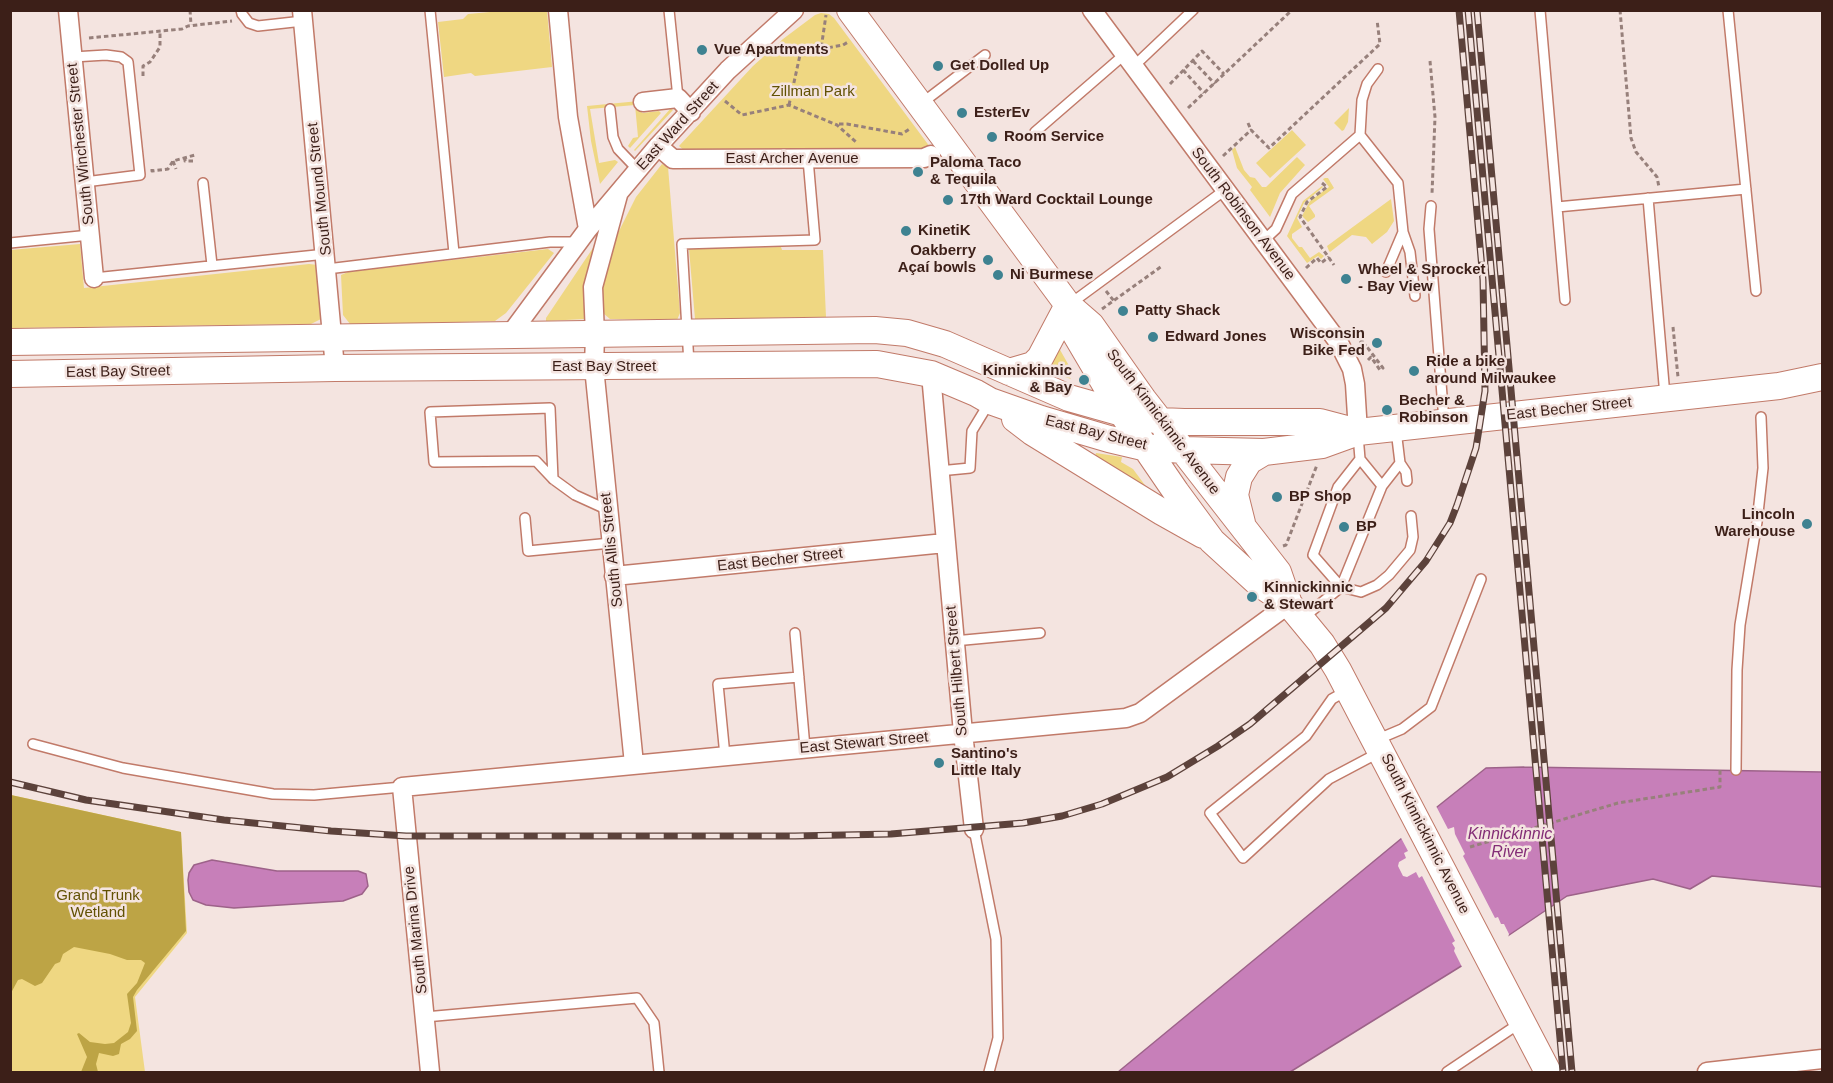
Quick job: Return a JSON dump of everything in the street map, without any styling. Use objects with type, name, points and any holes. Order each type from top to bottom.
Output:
[{"type":"main road","name":"South Kinnickinnic Avenue","points":[[838,13],[920,105],[1068,305],[1091,326],[1143,399],[1278,572],[1295,611]]},
{"type":"main road","name":"South Kinnickinnic Avenue","points":[[1068,305],[1076,335],[1122,413],[1143,447],[1212,541],[1258,583],[1295,611],[1322,644],[1379,746],[1548,1072]]},
{"type":"main road","points":[[1009,372],[1033,364],[1040,358],[1068,305]]},
{"type":"main road","name":"East Bay Street","points":[[10,342],[855,330],[907,333],[945,344],[1069,398],[1160,421]]},
{"type":"main road","points":[[907,333],[925,349],[930,360],[931,375]]},
{"type":"main road","points":[[509,336],[509,367]]},
{"type":"main road","name":"East Bay Street","points":[[10,374],[335,368],[594,368],[817,363],[877,364],[931,375],[990,401],[1090,434],[1143,447],[1183,450]]},
{"type":"main road","name":"East Becher Street","points":[[1183,450],[1264,452],[1322,445],[1358,432],[1779,386],[1822,377]]},
{"type":"main road","name":"East Becher Street","points":[[1779,386],[1796,392],[1822,391]]},
{"type":"main road","points":[[990,401],[1032,432],[1212,541]]},
{"type":"main road","name":"East Becher Street","points":[[1160,421],[1320,422],[1358,432]]},
{"type":"main road","points":[[1243,526],[1235,495],[1239,477],[1249,461],[1264,452]]},
{"type":"street","name":"South Winchester Street","points":[[68,10],[94,278]]},
{"type":"street","points":[[558,10],[568,117],[583,236]]},
{"type":"street","name":"East Ward Street","points":[[509,336],[583,236],[658,146],[685,105],[728,70],[794,10]]},
{"type":"street","name":"South Robinson Avenue","points":[[1092,10],[1347,357],[1355,384],[1358,432]]},
{"type":"street","name":"South Mound Street","points":[[302,16],[327,261],[335,368]]},
{"type":"street","points":[[643,102],[685,105]]},
{"type":"street","name":"East Archer Avenue","points":[[658,146],[673,159],[924,158],[931,155]]},
{"type":"street","name":"East Ward Street","points":[[596,335],[593,287],[618,195]]},
{"type":"street","name":"South Allis Street","points":[[596,335],[594,368],[633,764]]},
{"type":"street","name":"South Hilbert Street","points":[[931,375],[954,641],[974,829]]},
{"type":"street","name":"East Becher Street","points":[[614,576],[945,543]]},
{"type":"street","name":"East Stewart Street","points":[[402,788],[1126,718],[1140,713],[1295,611]]},
{"type":"street","name":"South Marina Drive","points":[[402,788],[430,1072]]},
{"type":"street","points":[[1707,1072],[1822,1059]]},
{"type":"lane","points":[[430,10],[454,253]]},
{"type":"lane","points":[[669,10],[685,105]]},
{"type":"lane","points":[[1035,132],[1193,10]]},
{"type":"lane","points":[[1540,10],[1565,300]]},
{"type":"lane","points":[[1728,10],[1756,291]]},
{"type":"lane","points":[[243,15],[249,23],[258,26],[302,16]]},
{"type":"lane","points":[[73,57],[106,55],[121,57],[128,62],[140,175],[85,182]]},
{"type":"lane","points":[[920,105],[985,55]]},
{"type":"lane","points":[[1378,69],[1367,84],[1362,100],[1360,135],[1398,183],[1403,232],[1410,252],[1415,296]]},
{"type":"lane","points":[[610,109],[613,137],[618,149],[638,170]]},
{"type":"lane","points":[[1263,241],[1276,229],[1292,194],[1360,135]]},
{"type":"lane","points":[[689,366],[682,244],[815,240],[808,159]]},
{"type":"lane","points":[[203,183],[212,266]]},
{"type":"lane","points":[[1557,207],[1746,189]]},
{"type":"lane","points":[[1068,305],[1225,190]]},
{"type":"lane","points":[[1648,198],[1665,399]]},
{"type":"lane","points":[[1431,206],[1429,229],[1444,423]]},
{"type":"lane","points":[[1386,272],[1403,232]]},
{"type":"lane","points":[[10,243],[90,235]]},
{"type":"lane","points":[[94,278],[212,266],[454,253],[583,236]]},
{"type":"lane","points":[[939,471],[969,468],[972,431],[990,401]]},
{"type":"lane","points":[[553,479],[550,408],[430,412],[434,462],[536,461],[553,479],[575,495],[608,510]]},
{"type":"lane","points":[[1736,770],[1740,625],[1757,522],[1763,468],[1761,417]]},
{"type":"lane","points":[[1396,428],[1400,463],[1406,472],[1407,481]]},
{"type":"lane","points":[[1358,432],[1360,459],[1382,486]]},
{"type":"lane","points":[[1360,459],[1338,487],[1313,555],[1341,587],[1361,592],[1377,585],[1389,575],[1410,549],[1413,537],[1411,516]]},
{"type":"lane","points":[[1295,611],[1341,587],[1382,486],[1400,463]]},
{"type":"lane","points":[[525,518],[528,551],[611,543]]},
{"type":"lane","points":[[1349,690],[1332,699],[1306,736],[1210,813],[1243,858],[1329,779],[1379,746],[1431,707],[1481,579]]},
{"type":"lane","points":[[795,633],[806,748]]},
{"type":"lane","points":[[954,641],[1040,633]]},
{"type":"lane","points":[[725,756],[718,684],[799,677]]},
{"type":"lane","points":[[33,744],[123,768],[273,794],[314,795],[402,788]]},
{"type":"lane","name":"South Hilbert Street","points":[[974,829],[996,939],[998,1038],[989,1072]]},
{"type":"lane","points":[[425,1017],[637,998],[654,1023],[658,1072]]},
{"type":"lane","points":[[1447,1072],[1522,1022]]},
{"type":"path","points":[[190,10],[192,25]]},
{"type":"path","points":[[1188,108],[1292,10]]},
{"type":"path","points":[[1620,10],[1631,138],[1636,152],[1657,177],[1659,186]]},
{"type":"path","points":[[821,50],[838,13]]},
{"type":"path","points":[[89,38],[182,28],[243,15]]},
{"type":"path","points":[[1248,123],[1251,130],[1270,149],[1380,44],[1377,20]]},
{"type":"path","points":[[143,78],[142,66],[150,62],[160,47],[160,31]]},
{"type":"path","points":[[789,105],[800,55],[848,42]]},
{"type":"path","points":[[1170,84],[1202,51],[1224,74]]},
{"type":"path","points":[[1192,61],[1215,84]]},
{"type":"path","points":[[1430,61],[1435,117],[1431,206]]},
{"type":"path","points":[[1183,70],[1204,93]]},
{"type":"path","points":[[725,101],[742,115],[789,105],[837,124],[902,134],[911,128]]},
{"type":"path","points":[[1223,156],[1251,130]]},
{"type":"path","points":[[151,159],[152,171],[168,169],[173,161],[195,155]]},
{"type":"path","points":[[185,157],[185,161],[193,161]]},
{"type":"path","points":[[173,161],[176,169]]},
{"type":"path","points":[[1314,189],[1323,182],[1327,187],[1307,202],[1300,217],[1335,265]]},
{"type":"path","points":[[1305,268],[1317,258],[1321,263],[1329,257]]},
{"type":"path","points":[[1100,311],[1162,266]]},
{"type":"path","points":[[1359,343],[1362,341],[1368,346],[1383,368],[1380,370],[1371,357],[1368,360]]},
{"type":"path","points":[[1277,550],[1286,545],[1319,460]]},
{"type":"path","points":[[1470,847],[1618,803],[1720,787],[1720,770]]},
{"type":"green space","points":[[547,11],[552,67],[475,76],[471,73],[444,77],[438,22],[463,19],[468,14]]},
{"type":"green space","name":"Zillman Park","points":[[821,13],[829,14],[834,18],[930,147],[926,151],[687,153],[679,146],[753,66],[783,39]]},
{"type":"green space","points":[[639,101],[642,113],[659,111],[661,113],[630,148],[628,146],[633,138],[638,137],[635,105],[590,109],[599,163],[615,160],[618,162],[600,184],[591,141],[587,106]]},
{"type":"green space","points":[[671,108],[673,110],[635,151],[634,150]]},
{"type":"green space","points":[[1349,108],[1348,122],[1342,131],[1334,123]]},
{"type":"green space","points":[[1292,130],[1306,145],[1270,178],[1256,163]]},
{"type":"green space","points":[[1235,147],[1244,170],[1262,187],[1266,187],[1297,157],[1305,165],[1280,193],[1270,217],[1250,190],[1252,187],[1237,168],[1232,150]]},
{"type":"green space","points":[[662,164],[668,167],[680,313],[677,320],[610,319],[603,313],[600,290],[610,249],[636,197]]},
{"type":"green space","points":[[1328,178],[1334,188],[1309,206],[1315,217],[1308,222],[1302,216],[1310,201],[1329,187],[1323,179]]},
{"type":"green space","points":[[1322,186],[1304,203],[1297,218],[1302,227],[1292,234],[1292,238],[1310,258],[1319,252],[1324,256],[1321,259],[1318,256],[1307,263],[1287,236],[1303,201]]},
{"type":"green space","points":[[1391,199],[1394,221],[1387,232],[1372,244],[1366,237],[1352,235],[1329,251],[1327,246]]},
{"type":"green space","points":[[601,236],[585,319],[546,321],[546,318]]},
{"type":"green space","points":[[80,244],[84,288],[309,264],[318,265],[321,319],[311,324],[11,328],[10,250]]},
{"type":"green space","points":[[781,247],[782,250],[823,250],[826,317],[695,319],[689,249]]},
{"type":"green space","points":[[548,249],[554,253],[506,313],[495,321],[356,325],[350,324],[343,315],[341,275],[348,272]]},
{"type":"green space","points":[[1059,348],[1072,371],[1067,374],[1071,379],[1044,370]]},
{"type":"green space","points":[[1096,453],[1122,457],[1121,462],[1133,469],[1153,496],[1094,461]]},
{"type":"green space","name":"Grand Trunk Wetland","points":[[11,795],[181,832],[187,933],[135,997],[145,1072],[11,1072]]},
{"type":"green space","name":"Grand Trunk Wetland","points":[[11,795],[181,832],[186,931],[133,997],[137,1031],[121,1044],[119,1054],[113,1056],[99,1053],[96,1064],[98,1072],[81,1072],[87,1057],[77,1034],[79,1033],[90,1042],[105,1044],[114,1043],[128,1032],[131,1023],[127,994],[137,983],[145,963],[141,960],[127,960],[74,947],[63,954],[60,962],[55,964],[42,983],[35,986],[22,979],[18,980],[11,993]]},
{"type":"water","name":"Kinnickinnic River","points":[[1486,768],[1822,772],[1822,887],[1712,876],[1690,889],[1653,879],[1567,896],[1484,952],[1290,1072],[1118,1072]]},
{"type":"water","points":[[212,860],[277,871],[358,871],[366,874],[368,886],[362,894],[343,901],[234,908],[206,905],[193,900],[189,892],[188,880],[194,865]]},
{"type":"pier","points":[[1435,804],[1448,829],[1454,827],[1465,854],[1463,856],[1495,918],[1498,917],[1501,924],[1504,924],[1509,934],[1508,938],[1510,938],[1463,969],[1454,951],[1452,943],[1455,941],[1422,876],[1419,878],[1416,872],[1407,877],[1403,876],[1398,866],[1399,862],[1406,858],[1404,853],[1408,851],[1400,836]]},
{"type":"railway","points":[[10,782],[86,800],[224,820],[331,831],[406,836],[795,836],[891,834],[1023,823],[1062,816],[1102,804],[1167,777],[1250,724],[1386,608],[1426,561],[1450,523],[1457,505],[1476,448],[1485,391],[1483,280],[1459,10]]},
{"type":"railway","points":[[1468,10],[1563,1072]]},
{"type":"railway","points":[[1477,10],[1572,1072]]},
{"type":"place","name":"Vue Apartments","points":[[702,50]]},
{"type":"place","name":"Get Dolled Up","points":[[938,66]]},
{"type":"place","name":"EsterEv","points":[[962,113]]},
{"type":"place","name":"Room Service","points":[[992,137]]},
{"type":"place","name":"Paloma Taco & Tequila","points":[[918,172]]},
{"type":"place","name":"17th Ward Cocktail Lounge","points":[[948,200]]},
{"type":"place","name":"KinetiK","points":[[906,231]]},
{"type":"place","name":"Oakberry Açaí bowls","points":[[988,260]]},
{"type":"place","name":"Ni Burmese","points":[[998,275]]},
{"type":"place","name":"Wheel & Sprocket - Bay View","points":[[1346,279]]},
{"type":"place","name":"Patty Shack","points":[[1123,311]]},
{"type":"place","name":"Edward Jones","points":[[1153,337]]},
{"type":"place","name":"Wisconsin Bike Fed","points":[[1377,343]]},
{"type":"place","name":"Ride a bike around Milwaukee","points":[[1414,371]]},
{"type":"place","name":"Kinnickinnic & Bay","points":[[1084,380]]},
{"type":"place","name":"Becher & Robinson","points":[[1387,410]]},
{"type":"place","name":"BP Shop","points":[[1277,497]]},
{"type":"place","name":"Lincoln Warehouse","points":[[1807,524]]},
{"type":"place","name":"BP","points":[[1344,527]]},
{"type":"place","name":"Kinnickinnic & Stewart","points":[[1252,597]]},
{"type":"place","name":"Santino's Little Italy","points":[[939,763]]}]
